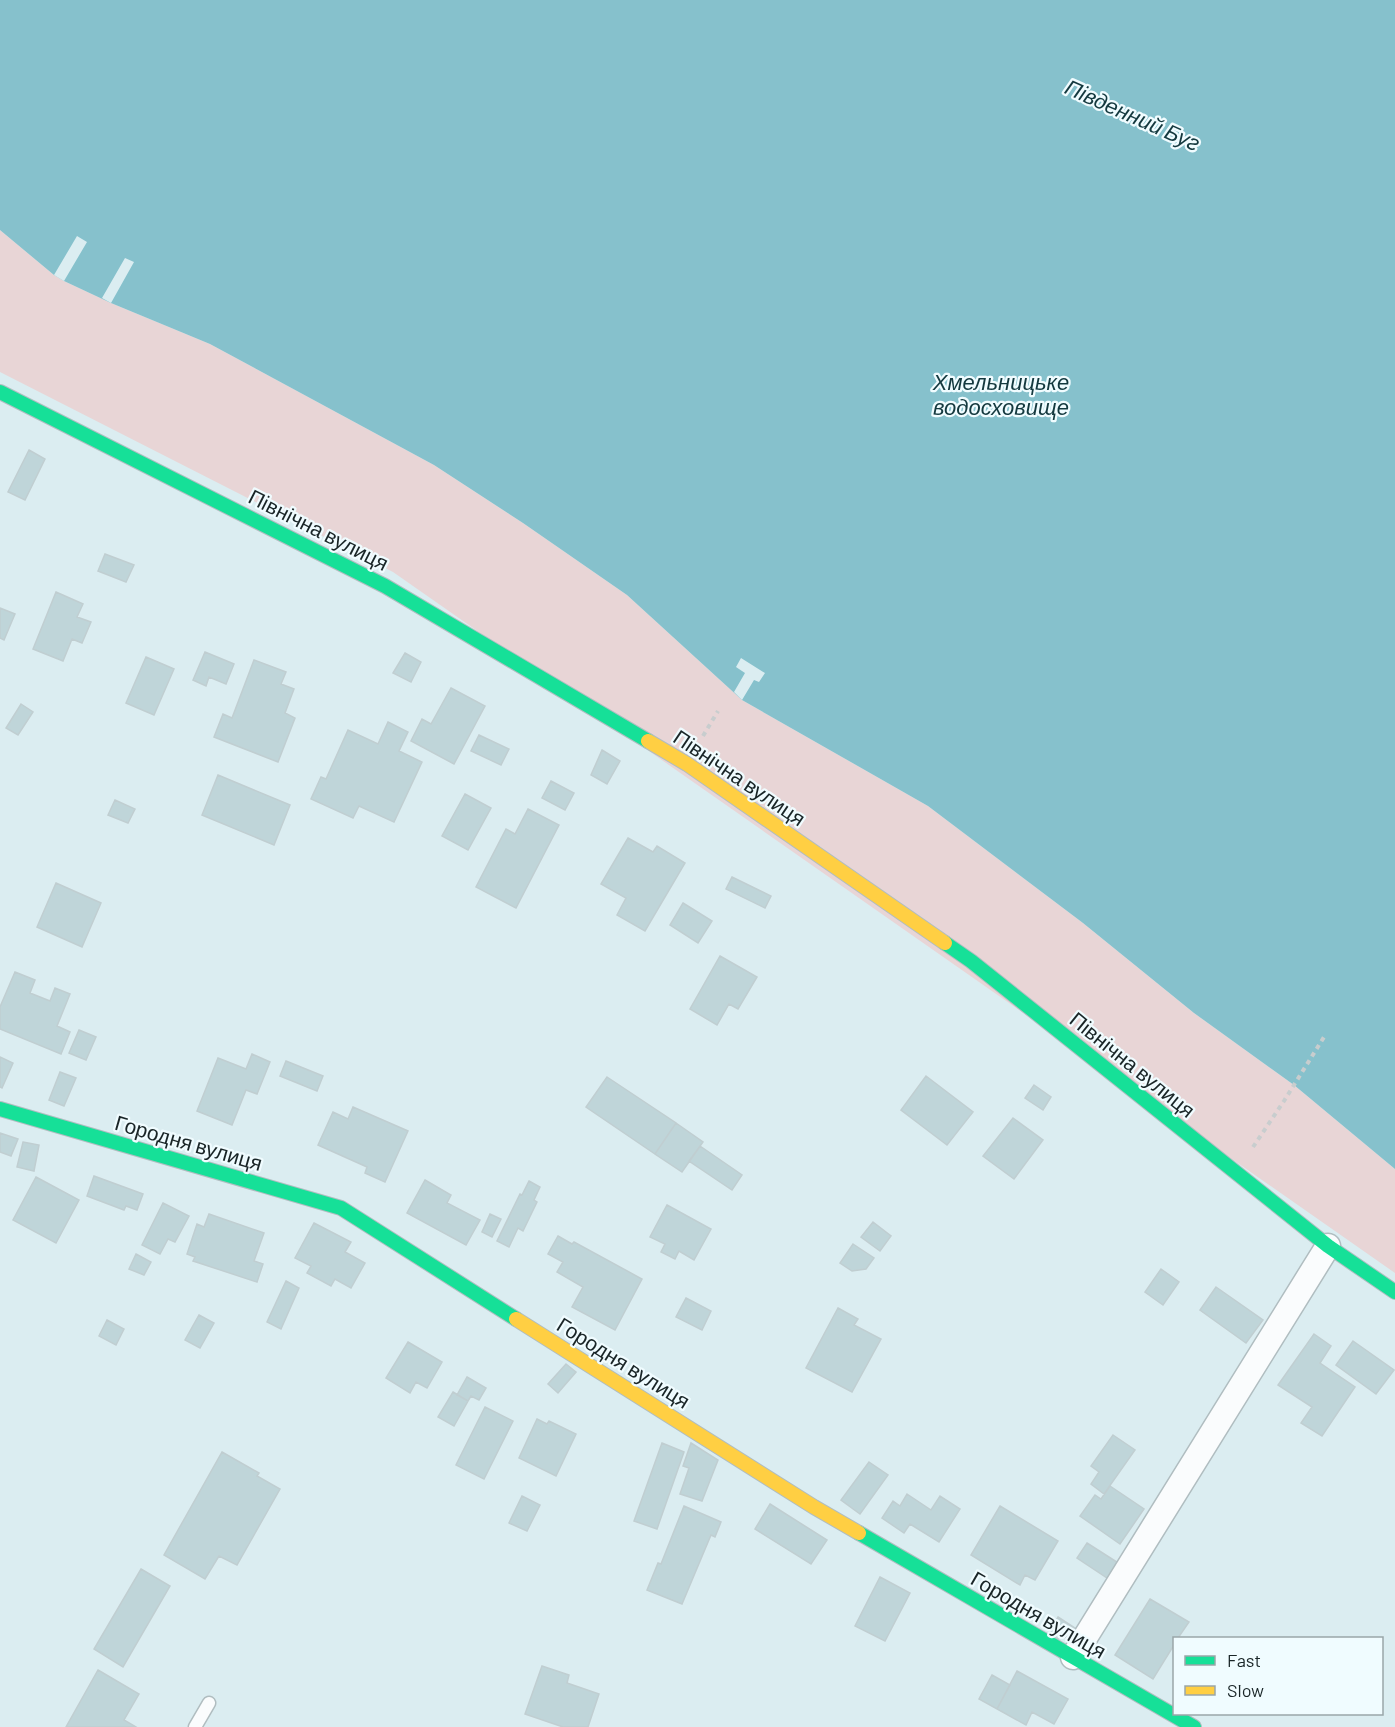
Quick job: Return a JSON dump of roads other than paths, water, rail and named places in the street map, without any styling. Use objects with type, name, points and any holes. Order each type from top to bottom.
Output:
[{"type":"street","name":"Північна вулиця","points":[[0,392],[385,586],[687,764],[971,961],[1328,1246],[1395,1292]]},
{"type":"street","name":"Городня вулиця","points":[[0,1109],[342,1208],[814,1507],[1194,1727]]},
{"type":"street","points":[[1073,1658],[1328,1246]]},
{"type":"lane","points":[[195,1727],[209,1703]]},
{"type":"water","name":"Хмельницьке водосховище","points":[[0,0],[1395,0],[1395,1169],[1294,1085],[1194,1013],[1083,923],[928,806],[742,700],[627,595],[523,523],[434,465],[210,344],[64,281],[0,230]]},
{"type":"water label","name":"Південний Буг","points":[[1133,114]]}]
